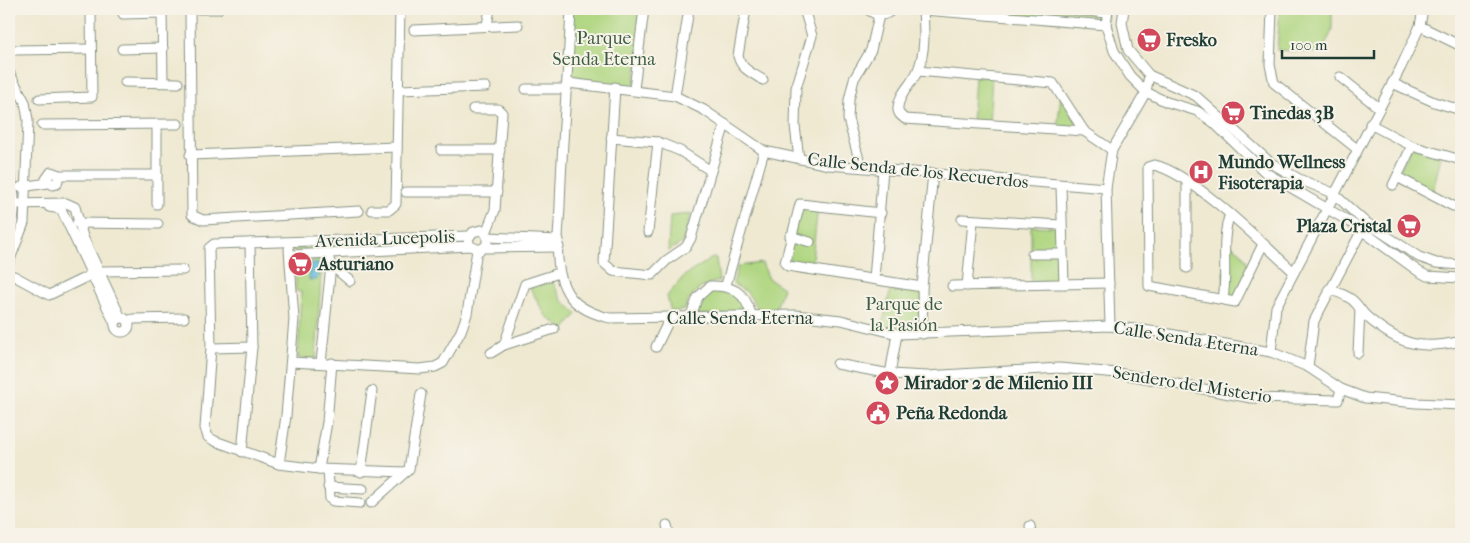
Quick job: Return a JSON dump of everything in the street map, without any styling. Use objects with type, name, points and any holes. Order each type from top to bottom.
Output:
[{"type":"street","points":[[39,98],[91,98],[91,9]]},
{"type":"street","points":[[218,9],[190,9],[190,212],[194,218],[199,220],[359,211]]},
{"type":"street","points":[[372,210],[389,210],[396,204],[400,9]]},
{"type":"street","points":[[487,25],[490,9]]},
{"type":"street","name":"Calle Senda Eterna","points":[[571,9],[559,273],[565,290],[577,304],[592,314],[610,318],[670,318],[751,314],[795,315],[842,320],[897,334],[1110,326],[1204,339],[1271,352],[1308,367],[1341,389],[1365,398],[1461,405]]},
{"type":"street","points":[[634,89],[644,9]]},
{"type":"street","points":[[675,96],[689,9]]},
{"type":"street","points":[[746,9],[738,56],[743,68],[763,80]]},
{"type":"street","points":[[799,159],[795,126],[796,88],[812,36],[804,9]]},
{"type":"street","points":[[867,9],[879,15],[888,13],[893,9]]},
{"type":"street","points":[[912,9],[1019,13],[1106,25]]},
{"type":"street","points":[[1066,9],[1107,11],[1106,25],[1114,51],[1129,74],[1146,92],[1167,102],[1198,111],[1213,122],[1266,173],[1362,230],[1407,264],[1428,276],[1461,278]]},
{"type":"street","points":[[1114,51],[1126,58],[1128,56],[1122,23],[1124,9]]},
{"type":"street","points":[[1272,9],[1270,65],[1274,83],[1357,149]]},
{"type":"street","points":[[1271,352],[1276,307],[1392,83],[1420,26],[1423,9]]},
{"type":"street","points":[[923,10],[925,37],[918,71],[901,98],[897,109],[900,116],[905,119],[1084,132]]},
{"type":"street","points":[[123,14],[162,11],[163,82]]},
{"type":"street","points":[[861,167],[848,119],[849,100],[854,79],[871,50],[879,15]]},
{"type":"street","points":[[414,30],[518,25]]},
{"type":"street","points":[[1420,26],[1461,46]]},
{"type":"street","points":[[1126,44],[1141,67],[1149,75],[1160,82],[1196,96],[1271,163],[1298,179],[1333,194],[1364,221],[1419,258],[1461,265]]},
{"type":"street","points":[[122,49],[163,48]]},
{"type":"street","points":[[14,50],[91,49]]},
{"type":"street","points":[[1129,74],[1129,63],[1141,67]]},
{"type":"street","points":[[918,71],[1053,83],[1084,132],[1112,150]]},
{"type":"street","points":[[9,72],[25,102],[28,120],[24,223],[9,262]]},
{"type":"street","points":[[1110,326],[1106,188],[1112,150],[1146,92],[1149,75]]},
{"type":"street","points":[[1340,78],[1379,108]]},
{"type":"street","points":[[125,82],[178,82]]},
{"type":"street","points":[[1392,83],[1434,102],[1461,110]]},
{"type":"street","name":"Calle Senda de los Recuerdos","points":[[526,90],[568,86],[634,89],[675,96],[704,110],[764,151],[829,165],[1106,188]]},
{"type":"street","points":[[399,90],[486,87]]},
{"type":"street","points":[[615,88],[604,262],[613,271],[652,275],[667,260],[688,244],[725,124]]},
{"type":"street","points":[[291,362],[420,368],[435,367],[442,363],[464,323],[478,248],[487,235],[493,221],[497,192],[500,110],[473,109]]},
{"type":"street","points":[[156,124],[157,204]]},
{"type":"street","points":[[42,125],[178,124]]},
{"type":"street","points":[[1370,124],[1412,146],[1461,160]]},
{"type":"street","points":[[611,138],[658,142],[680,151],[711,170]]},
{"type":"street","points":[[648,232],[658,142]]},
{"type":"street","points":[[1412,146],[1395,181],[1461,208]]},
{"type":"street","points":[[190,155],[398,147]]},
{"type":"street","points":[[441,150],[500,150]]},
{"type":"street","points":[[726,285],[764,151]]},
{"type":"street","points":[[1263,244],[1236,302],[1149,286],[1148,168],[1154,165],[1163,167],[1187,182],[1230,214],[1294,272]]},
{"type":"street","points":[[874,279],[883,169]]},
{"type":"street","points":[[13,186],[47,181],[51,172],[59,175],[157,175]]},
{"type":"street","points":[[9,173],[13,186],[14,207],[9,237]]},
{"type":"street","points":[[923,334],[922,287],[933,173]]},
{"type":"street","points":[[1187,182],[1187,268]]},
{"type":"street","points":[[1061,185],[1064,284]]},
{"type":"street","points":[[406,192],[497,192]]},
{"type":"street","points":[[14,207],[49,204],[73,205],[77,210],[83,237],[95,273]]},
{"type":"street","points":[[49,204],[61,209],[121,321],[133,318],[184,318]]},
{"type":"street","points":[[880,213],[800,204],[784,259],[786,265],[922,287]]},
{"type":"street","points":[[1223,299],[1226,283],[1225,229],[1230,214]]},
{"type":"street","points":[[962,219],[1061,225]]},
{"type":"street","points":[[967,286],[973,221]]},
{"type":"street","points":[[69,225],[80,222],[158,224]]},
{"type":"street","name":"Avenida Lucepolis","points":[[211,348],[210,245],[469,236],[478,230],[487,235],[513,243]]},
{"type":"street","points":[[1308,367],[1314,321],[1329,289],[1362,230]]},
{"type":"street","name":"Avenida Lucepolis","points":[[469,236],[478,248]]},
{"type":"street","points":[[790,236],[810,242]]},
{"type":"street","points":[[321,363],[331,265],[322,240]]},
{"type":"street","points":[[279,464],[286,416],[294,319],[289,242]]},
{"type":"street","points":[[242,452],[252,347],[250,243]]},
{"type":"street","name":"Avenida Lucepolis","points":[[290,255],[327,252],[478,248],[513,243],[559,243]]},
{"type":"street","points":[[1032,254],[1062,254]]},
{"type":"street","points":[[331,265],[350,281]]},
{"type":"street","points":[[14,276],[49,295],[95,273],[183,270]]},
{"type":"street","points":[[504,345],[525,284],[559,273]]},
{"type":"street","points":[[952,286],[1109,283]]},
{"type":"street","points":[[1226,283],[1243,284]]},
{"type":"street","points":[[691,316],[698,297],[710,286],[726,285],[740,294],[749,307],[751,314]]},
{"type":"street","points":[[1329,289],[1351,299],[1382,330],[1410,343],[1438,346],[1461,341]]},
{"type":"street","points":[[1358,353],[1360,310]]},
{"type":"street","points":[[656,347],[670,318]]},
{"type":"street","points":[[491,353],[504,345],[554,330]]},
{"type":"street","points":[[890,374],[897,334]]},
{"type":"street","points":[[252,347],[211,348],[205,428],[208,437],[215,442],[279,464],[324,470],[406,472]]},
{"type":"street","points":[[332,363],[324,470],[328,496],[333,501],[360,502]]},
{"type":"street","name":"Sendero del Misterio","points":[[837,364],[890,374],[927,376],[1059,368],[1118,373],[1251,398],[1338,400],[1341,389]]},
{"type":"street","points":[[361,472],[372,391]]},
{"type":"street","points":[[371,502],[406,472],[411,464],[421,394]]},
{"type":"street","points":[[328,487],[363,489]]},
{"type":"green space","name":"Parque Senda Eterna","points":[[571,9],[644,9],[634,89],[568,83]]},
{"type":"green space","points":[[912,9],[1066,9],[1107,13],[1106,25]]},
{"type":"green space","points":[[1280,9],[1332,9],[1332,31],[1321,53],[1277,50]]},
{"type":"green space","points":[[975,76],[992,77],[989,125],[972,124]]},
{"type":"green space","points":[[1061,94],[1084,131],[1057,131]]},
{"type":"green space","points":[[1412,146],[1441,156],[1432,196],[1397,177]]},
{"type":"green space","points":[[797,207],[818,207],[811,269],[788,266]]},
{"type":"green space","points":[[691,214],[682,243],[668,251],[670,216]]},
{"type":"green space","points":[[1031,226],[1060,227],[1062,281],[1031,281]]},
{"type":"green space","points":[[464,241],[464,245],[293,251],[293,248],[390,242]]},
{"type":"green space","points":[[1226,241],[1241,252],[1250,267],[1238,299],[1223,299]]},
{"type":"green space","points":[[712,258],[716,258],[719,281],[702,287],[697,291],[684,310],[671,312],[667,296],[684,276]]},
{"type":"green space","points":[[322,259],[316,359],[298,358],[301,292],[296,291],[295,260]]},
{"type":"green space","points":[[762,263],[769,279],[783,288],[776,309],[758,309],[747,292],[733,284],[738,266]]},
{"type":"green space","points":[[552,281],[562,300],[577,314],[564,330],[546,316],[530,288]]},
{"type":"green space","name":"Parque de la Pasión","points":[[892,283],[922,287],[923,334],[881,331]]},
{"type":"green space","points":[[710,286],[740,294],[751,314],[691,315]]},
{"type":"water","points":[[311,263],[319,264],[317,280],[309,280]]},
{"type":"place","name":"Fresko","points":[[1149,40]]},
{"type":"place","name":"Tinedas 3B","points":[[1233,113]]},
{"type":"place","name":"Mundo Wellness Fisoterapia","points":[[1201,172]]},
{"type":"place","name":"Plaza Cristal","points":[[1409,226]]},
{"type":"place","name":"Asturiano","points":[[300,264]]},
{"type":"place","name":"Mirador 2 de Milenio III","points":[[887,383]]},
{"type":"place","name":"Peña Redonda","points":[[878,413]]}]
